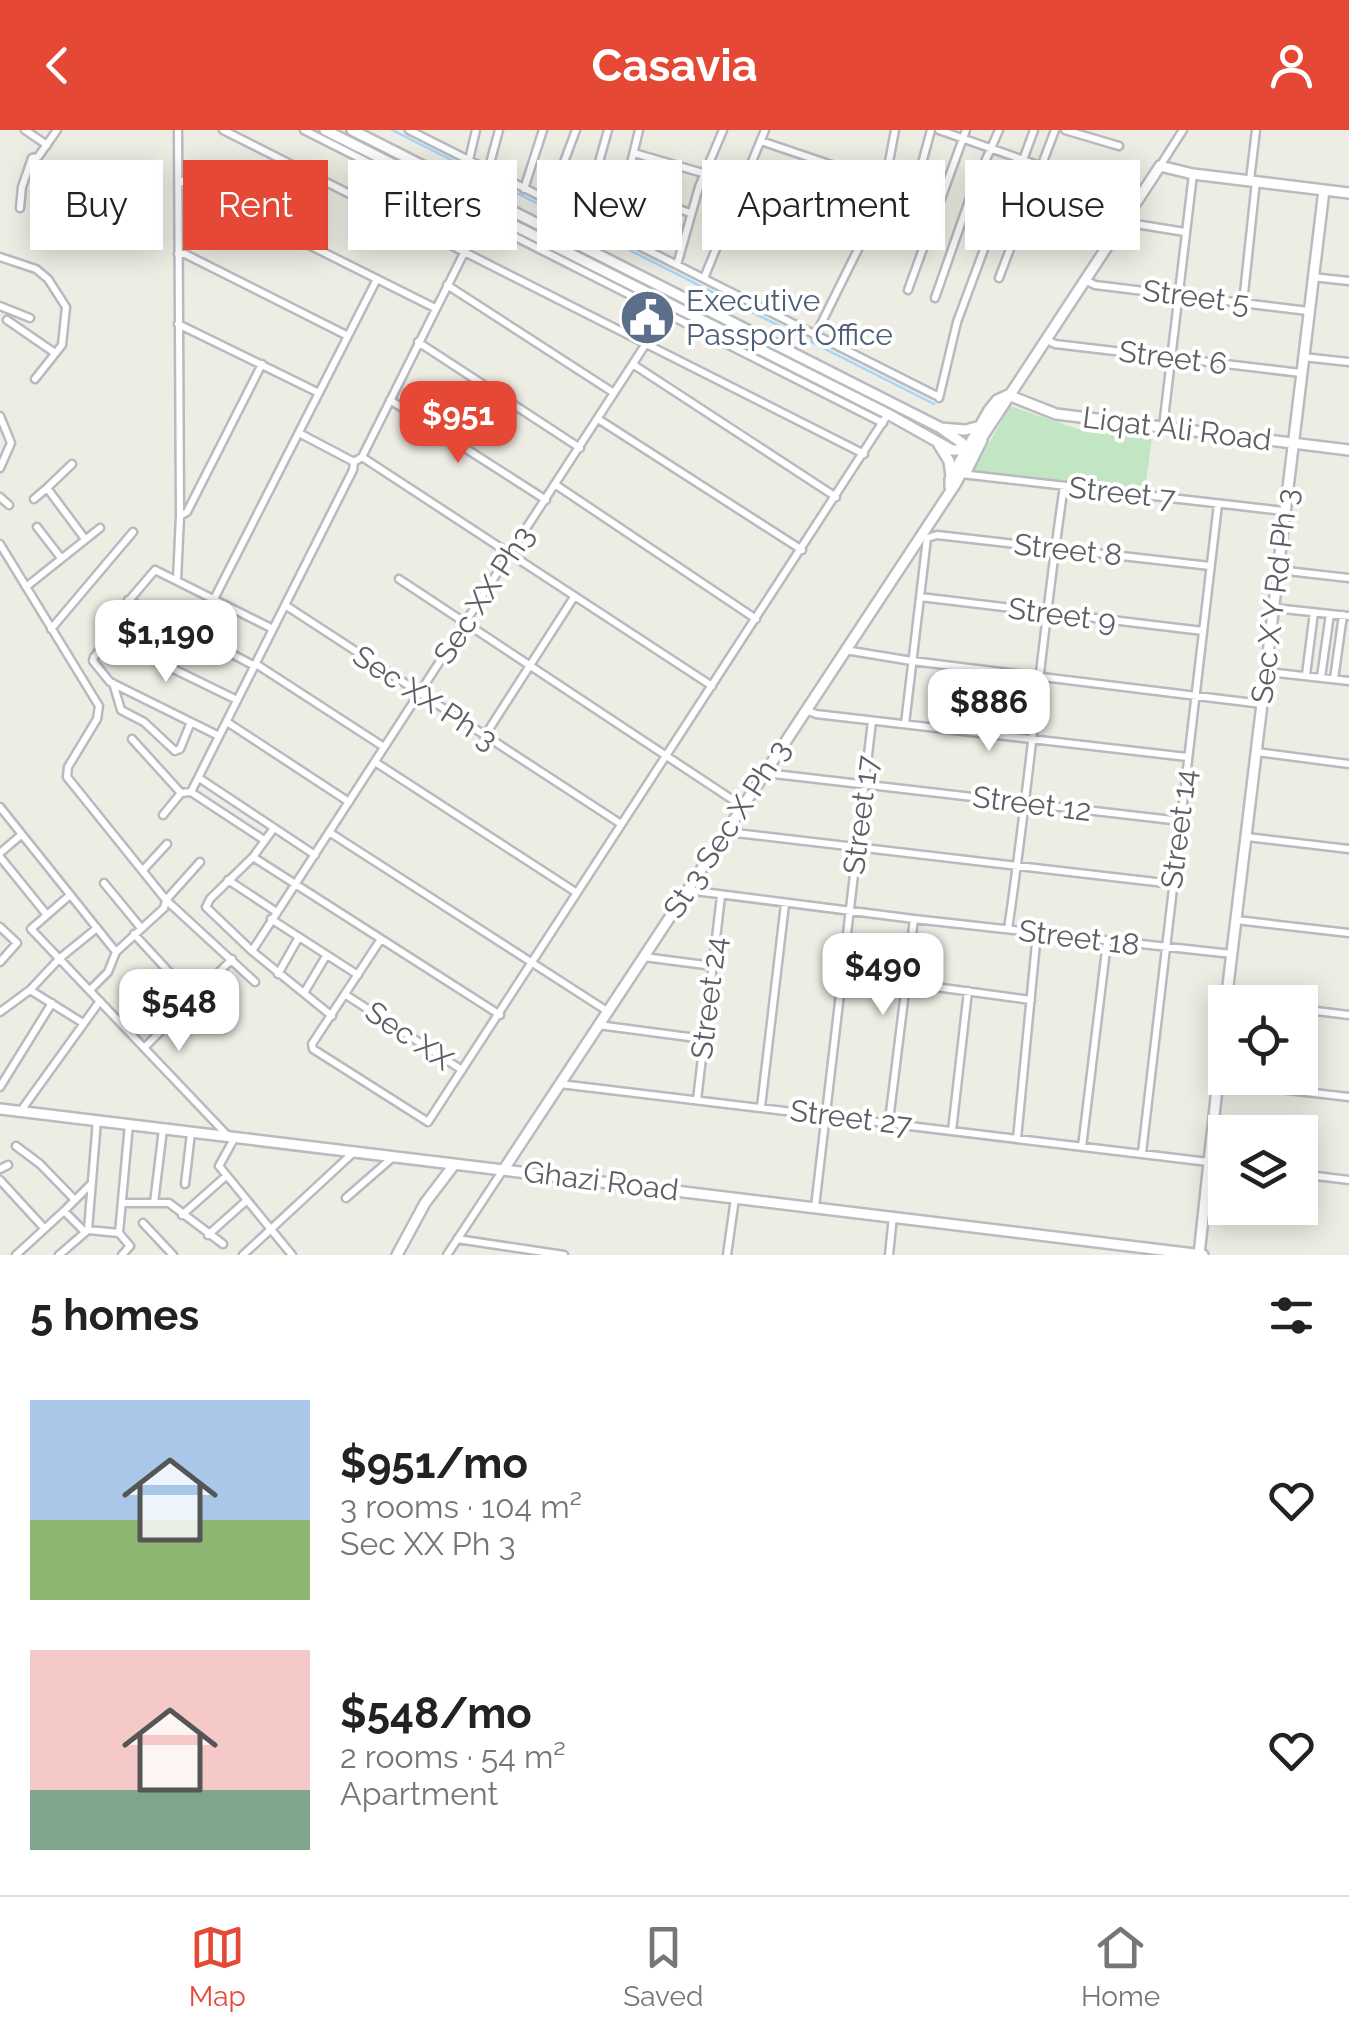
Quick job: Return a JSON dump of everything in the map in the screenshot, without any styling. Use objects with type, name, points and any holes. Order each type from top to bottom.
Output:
[{"type":"main road","points":[[325,130],[381,160]]},
{"type":"main road","points":[[352,130],[941,428],[966,450],[956,452],[885,418],[668,309],[596,267],[517,231]]},
{"type":"main road","points":[[1140,197],[1160,166],[1193,174],[1349,193]]},
{"type":"main road","name":"Sec X Y Rd Ph 3","points":[[1228,985],[1324,190]]},
{"type":"main road","points":[[980,432],[1106,250]]},
{"type":"main road","points":[[596,267],[602,256]]},
{"type":"main road","name":"Liqat Ali Road","points":[[1008,395],[1056,414],[1349,450]]},
{"type":"main road","points":[[941,428],[980,432]]},
{"type":"main road","points":[[935,441],[950,461],[956,478],[972,463],[983,444],[980,432]]},
{"type":"main road","name":"St 3 Sec X Ph 3","points":[[504,1169],[844,649],[923,536],[956,478],[966,450],[980,432]]},
{"type":"main road","points":[[1200,1255],[1217,1095]]},
{"type":"main road","name":"Ghazi Road","points":[[0,1109],[1200,1255]]},
{"type":"main road","points":[[397,1255],[424,1203],[454,1165]]},
{"type":"street","points":[[25,130],[47,145]]},
{"type":"street","points":[[20,208],[32,158],[38,158],[57,130]]},
{"type":"street","points":[[177,580],[178,130]]},
{"type":"street","points":[[223,130],[864,454]]},
{"type":"street","points":[[304,130],[367,160]]},
{"type":"street","points":[[409,130],[469,160],[476,130]]},
{"type":"street","points":[[491,160],[499,130]]},
{"type":"street","points":[[524,189],[543,130]]},
{"type":"street","points":[[565,160],[576,130]]},
{"type":"street","points":[[600,160],[608,130]]},
{"type":"street","points":[[632,160],[639,130]]},
{"type":"street","points":[[711,160],[723,130]]},
{"type":"street","points":[[752,160],[766,130]]},
{"type":"street","points":[[890,160],[895,130]]},
{"type":"street","points":[[923,160],[932,130]]},
{"type":"street","points":[[939,130],[964,134],[1023,160]]},
{"type":"street","points":[[934,298],[973,188],[999,130]]},
{"type":"street","points":[[647,250],[939,398],[958,322],[1034,130]]},
{"type":"street","points":[[1042,160],[1055,130]]},
{"type":"street","points":[[1066,130],[1119,146]]},
{"type":"street","points":[[1160,166],[1183,130]]},
{"type":"street","points":[[1243,303],[1256,130]]},
{"type":"street","points":[[908,290],[964,134]]},
{"type":"street","points":[[761,141],[818,160]]},
{"type":"street","points":[[634,153],[702,173]]},
{"type":"street","points":[[1164,427],[1193,174]]},
{"type":"street","points":[[178,180],[435,308]]},
{"type":"street","points":[[678,265],[702,184]]},
{"type":"street","points":[[517,186],[537,196]]},
{"type":"street","points":[[682,209],[691,213]]},
{"type":"street","points":[[1140,225],[1185,232]]},
{"type":"street","points":[[517,232],[668,309]]},
{"type":"street","points":[[704,278],[715,250]]},
{"type":"street","points":[[815,336],[857,250]]},
{"type":"street","points":[[999,278],[1009,250]]},
{"type":"street","points":[[354,462],[362,458],[464,252]]},
{"type":"street","points":[[178,254],[348,336]]},
{"type":"street","points":[[0,257],[36,269],[66,307],[62,345],[36,379]]},
{"type":"street","points":[[1312,276],[1349,280]]},
{"type":"street","points":[[214,599],[377,279]]},
{"type":"street","name":"Street 5","points":[[1086,280],[1095,285],[1308,311]]},
{"type":"street","points":[[447,286],[614,393]]},
{"type":"street","points":[[0,306],[30,318]]},
{"type":"street","name":"Sec XX Ph3","points":[[252,951],[668,309]]},
{"type":"street","points":[[7,320],[55,353]]},
{"type":"street","points":[[178,324],[319,392]]},
{"type":"street","name":"Street 6","points":[[1046,340],[1301,373]]},
{"type":"street","points":[[418,342],[580,448]]},
{"type":"street","points":[[1303,357],[1349,362]]},
{"type":"street","points":[[180,516],[187,512],[262,364]]},
{"type":"street","points":[[634,365],[836,497]]},
{"type":"street","points":[[390,400],[546,500]]},
{"type":"street","points":[[0,416],[11,443],[0,468]]},
{"type":"street","points":[[462,1070],[885,418]]},
{"type":"street","points":[[598,419],[802,550]]},
{"type":"street","points":[[300,432],[354,462]]},
{"type":"street","points":[[362,458],[712,686]]},
{"type":"street","points":[[192,792],[354,462]]},
{"type":"street","points":[[34,499],[72,464]]},
{"type":"street","name":"Street 7","points":[[956,478],[1284,511]]},
{"type":"street","points":[[556,485],[756,619]]},
{"type":"street","points":[[1008,929],[1027,804],[1046,613],[1064,486]]},
{"type":"street","points":[[47,488],[85,540]]},
{"type":"street","points":[[0,497],[9,505]]},
{"type":"street","name":"Street 14","points":[[1142,1154],[1218,504]]},
{"type":"street","points":[[37,527],[61,558]]},
{"type":"street","points":[[26,587],[100,528]]},
{"type":"street","points":[[52,628],[133,532]]},
{"type":"street","points":[[905,724],[923,536]]},
{"type":"street","name":"Street 8","points":[[923,536],[1210,566]]},
{"type":"street","points":[[0,545],[99,706],[100,713],[66,773],[166,900],[254,982]]},
{"type":"street","points":[[1278,570],[1349,578]]},
{"type":"street","points":[[219,736],[113,683],[93,661],[110,638],[116,617],[152,571],[274,629]]},
{"type":"street","points":[[398,579],[742,806]]},
{"type":"street","points":[[484,737],[574,596]]},
{"type":"street","name":"Street 9","points":[[920,598],[1203,632]]},
{"type":"street","points":[[128,600],[256,665],[384,747]]},
{"type":"street","name":"Sec XX Ph 3","points":[[285,606],[621,824]]},
{"type":"street","points":[[1274,608],[1346,616],[1334,679]]},
{"type":"street","points":[[1306,676],[1314,612]]},
{"type":"street","points":[[1321,678],[1330,614]]},
{"type":"street","points":[[110,638],[237,700]]},
{"type":"street","points":[[844,649],[854,654],[1262,704]]},
{"type":"street","points":[[1266,672],[1349,678]]},
{"type":"street","points":[[113,683],[121,710],[144,722],[175,752],[191,722]]},
{"type":"street","points":[[805,709],[816,714],[1034,742],[1188,757]]},
{"type":"street","name":"Street 17","points":[[815,1207],[872,721]]},
{"type":"street","points":[[227,722],[349,802]]},
{"type":"street","points":[[132,739],[181,793]]},
{"type":"street","points":[[1257,752],[1349,764]]},
{"type":"street","points":[[375,762],[576,893]]},
{"type":"street","name":"Street 12","points":[[765,769],[774,774],[1181,820]]},
{"type":"street","points":[[199,778],[315,855]]},
{"type":"street","points":[[162,815],[181,793],[192,792],[264,840]]},
{"type":"street","points":[[0,808],[116,952]]},
{"type":"street","points":[[274,828],[206,907],[278,974],[332,1016]]},
{"type":"street","points":[[330,832],[607,1011]]},
{"type":"street","points":[[725,832],[1173,884]]},
{"type":"street","points":[[22,835],[0,855],[47,915]]},
{"type":"street","points":[[1247,837],[1349,848]]},
{"type":"street","points":[[143,870],[167,844]]},
{"type":"street","points":[[252,857],[500,1015]]},
{"type":"street","points":[[90,990],[108,972],[116,952],[164,908],[166,900],[200,862]]},
{"type":"street","points":[[228,880],[299,937],[358,975]]},
{"type":"street","points":[[104,882],[137,930],[193,998]]},
{"type":"street","name":"Street 18","points":[[687,890],[1232,954]]},
{"type":"street","points":[[70,895],[31,929],[232,1136],[219,1166],[292,1255]]},
{"type":"street","name":"Street 24","points":[[698,1100],[722,896]]},
{"type":"street","points":[[761,1107],[786,904]]},
{"type":"street","points":[[889,1122],[914,919]]},
{"type":"street","points":[[1236,920],[1349,933]]},
{"type":"street","points":[[0,927],[17,944],[0,962]]},
{"type":"street","points":[[0,1012],[30,990],[96,928]]},
{"type":"street","points":[[1017,1139],[1037,933]]},
{"type":"street","points":[[278,974],[299,937]]},
{"type":"street","points":[[346,994],[381,939]]},
{"type":"street","points":[[1082,1147],[1107,942]]},
{"type":"street","points":[[304,993],[326,956]]},
{"type":"street","points":[[643,957],[713,966]]},
{"type":"street","points":[[146,1046],[232,959]]},
{"type":"street","points":[[906,983],[1031,1000]]},
{"type":"street","points":[[30,990],[82,1023]]},
{"type":"street","points":[[952,1131],[968,992]]},
{"type":"street","name":"Sec XX","points":[[346,994],[462,1070],[432,1118],[423,1120],[312,1049],[346,994]]},
{"type":"street","points":[[20,1112],[100,1001]]},
{"type":"street","points":[[0,1087],[52,1003]]},
{"type":"street","points":[[1318,1011],[1349,1015]]},
{"type":"street","points":[[598,1025],[704,1039]]},
{"type":"street","name":"Street 27","points":[[560,1084],[1207,1162]]},
{"type":"street","points":[[1318,1094],[1349,1098]]},
{"type":"street","points":[[59,1255],[86,1231],[97,1119]]},
{"type":"street","points":[[122,1255],[130,1246],[119,1233],[129,1123]]},
{"type":"street","points":[[154,1203],[163,1128]]},
{"type":"street","points":[[185,1184],[191,1131]]},
{"type":"street","points":[[16,1146],[76,1200]]},
{"type":"street","points":[[243,1255],[354,1152]]},
{"type":"street","points":[[346,1198],[393,1157]]},
{"type":"street","points":[[0,1169],[8,1165]]},
{"type":"street","points":[[447,1255],[504,1169]]},
{"type":"street","points":[[182,1216],[226,1176]]},
{"type":"street","points":[[1318,1176],[1349,1180]]},
{"type":"street","points":[[0,1180],[44,1228]]},
{"type":"street","points":[[16,1255],[92,1183]]},
{"type":"street","points":[[728,1255],[735,1198]]},
{"type":"street","points":[[122,1202],[170,1203],[223,1244]]},
{"type":"street","points":[[208,1235],[246,1202]]},
{"type":"street","points":[[64,1212],[86,1231],[119,1233]]},
{"type":"street","points":[[889,1255],[894,1216]]},
{"type":"street","points":[[143,1223],[173,1255]]},
{"type":"street","points":[[457,1239],[564,1255]]},
{"type":"green space","points":[[1010,406],[1081,430],[1152,437],[1145,491],[976,473],[974,470]]},
{"type":"waterway","points":[[392,130],[934,404]]},
{"type":"place","name":"Executive Passport Office","points":[[647,318]]}]
